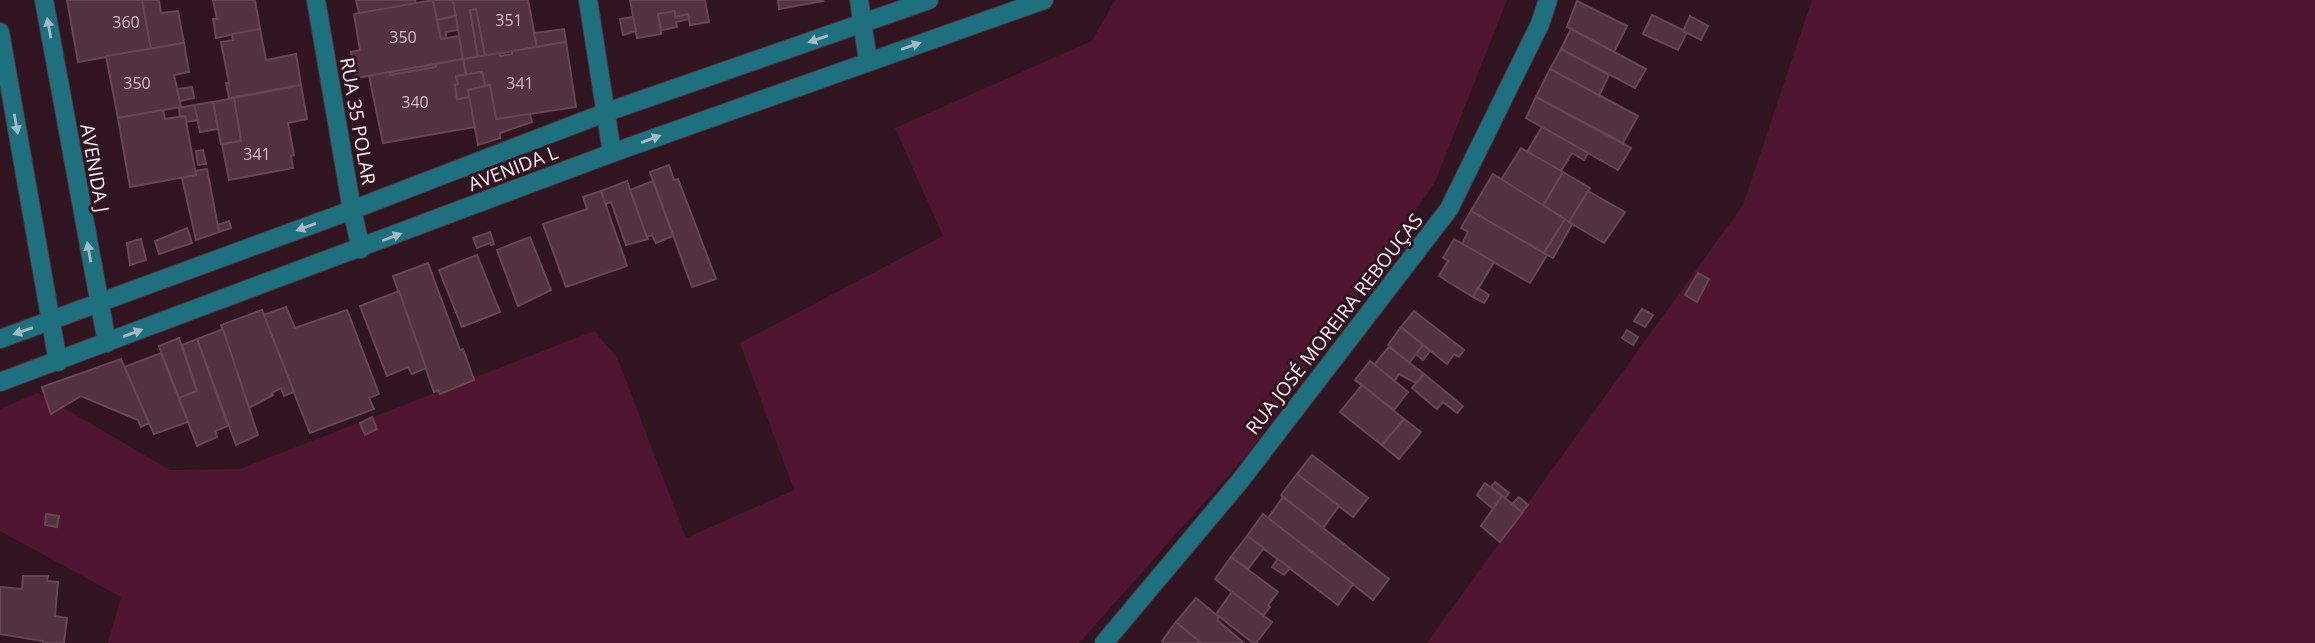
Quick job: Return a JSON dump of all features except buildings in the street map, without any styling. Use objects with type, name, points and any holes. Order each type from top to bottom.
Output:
[{"type":"street","name":"AVENIDA J","points":[[44,0],[107,343]]},
{"type":"street","name":"RUA 35 POLAR","points":[[316,0],[361,249]]},
{"type":"street","points":[[588,0],[612,153]]},
{"type":"street","points":[[859,0],[867,61]]},
{"type":"street","name":"AVENIDA L","points":[[0,339],[607,113],[929,0]]},
{"type":"street","name":"AVENIDA L","points":[[0,382],[612,153],[1044,0]]},
{"type":"street","name":"RUA JOSÉ MOREIRA REBOUÇAS","points":[[1104,643],[1240,481],[1449,209],[1540,24],[1548,0]]},
{"type":"street","points":[[0,32],[58,362]]},
{"type":"shaded area","points":[[1115,0],[1507,0],[1435,182],[1251,450],[1079,643],[108,643],[121,597],[0,531],[0,409],[38,393],[170,470],[240,469],[594,331],[617,357],[686,538],[794,490],[740,343],[943,236],[895,128],[1092,41]]},
{"type":"shaded area","points":[[1812,0],[2315,0],[2315,643],[1427,643],[1743,205]]}]
